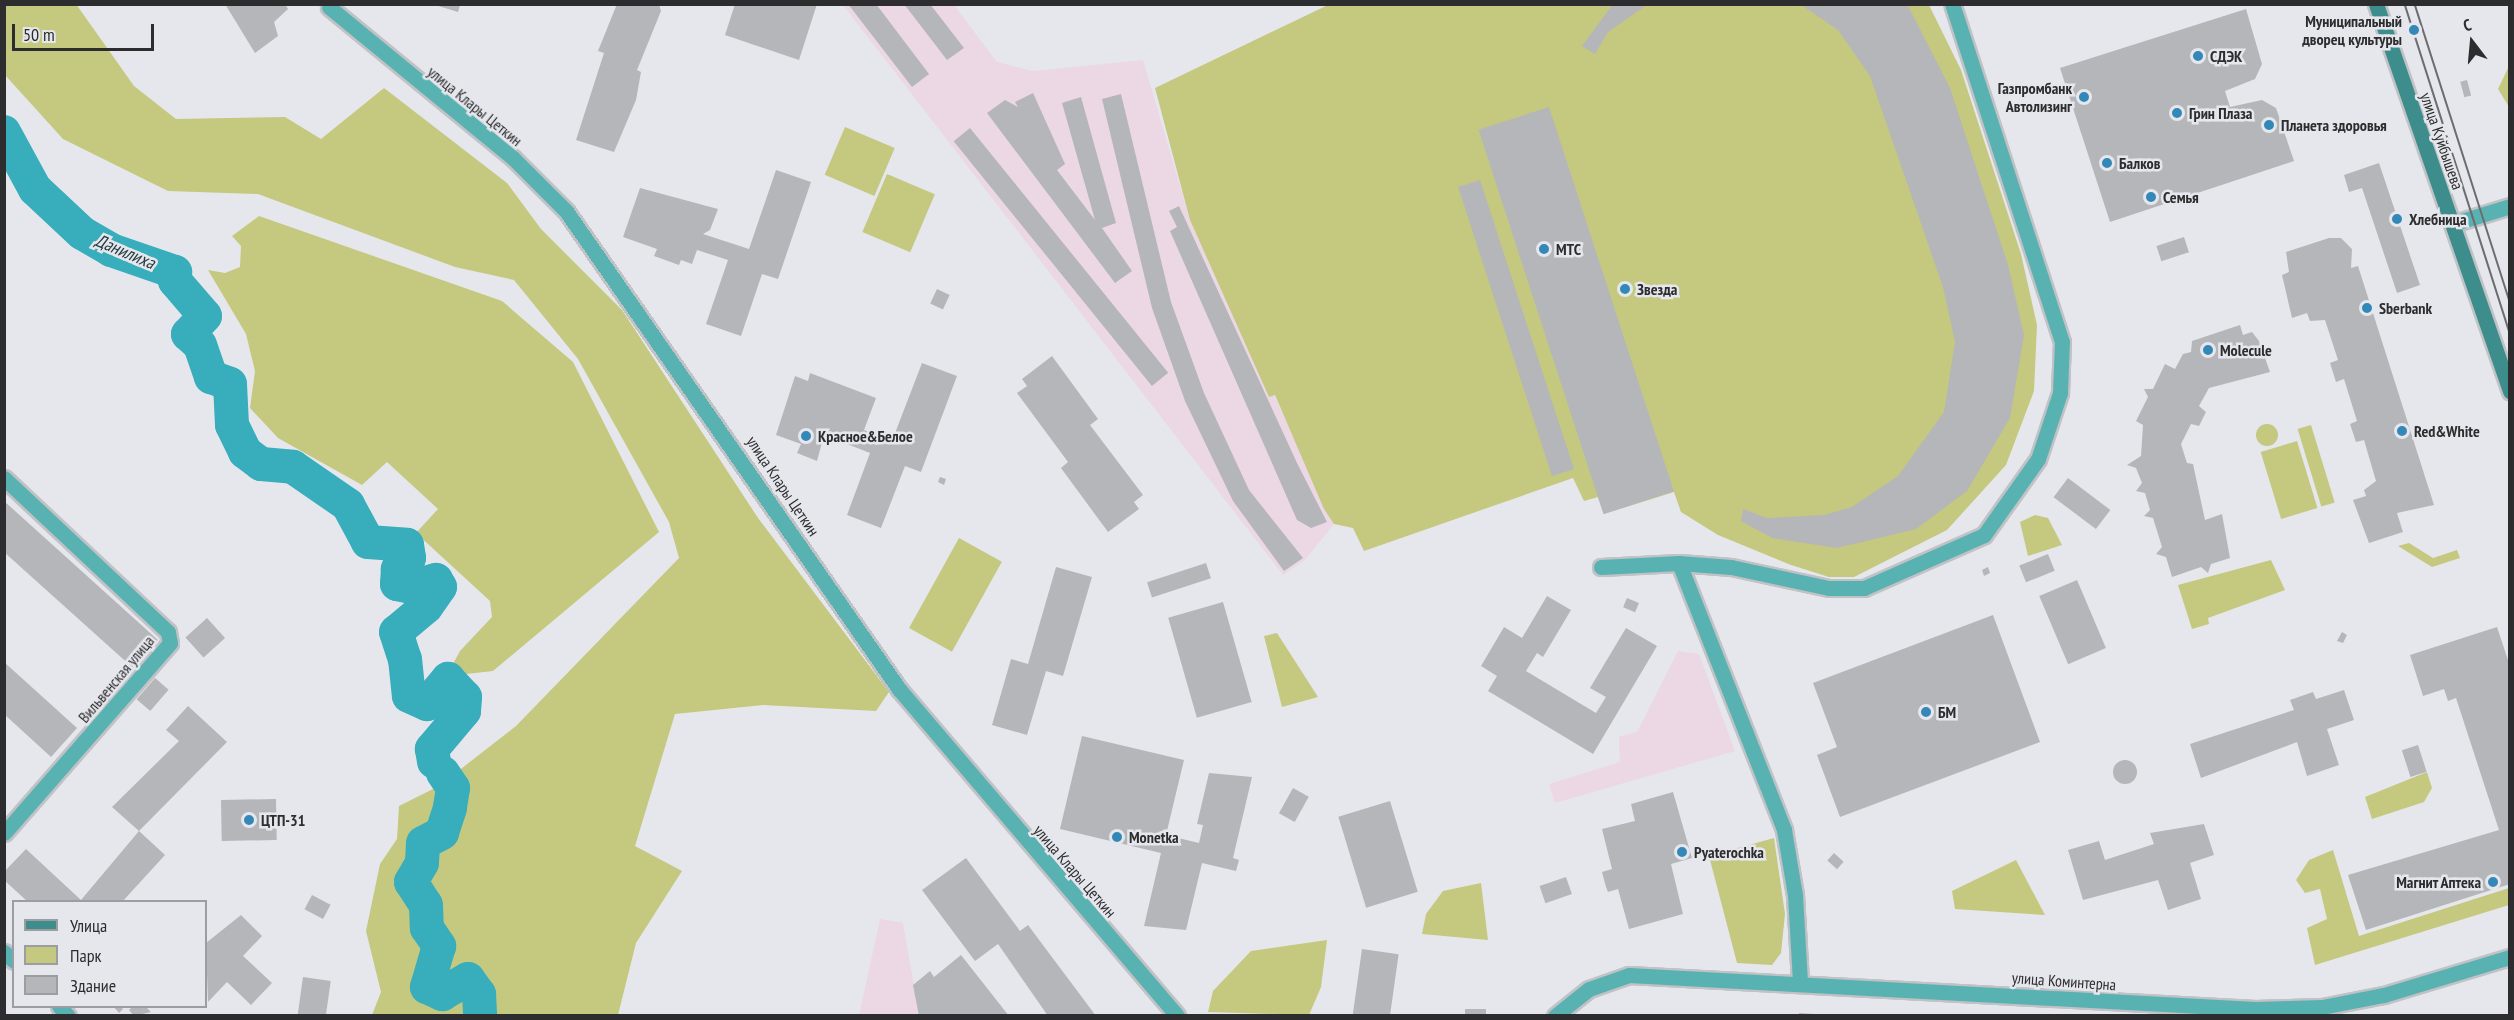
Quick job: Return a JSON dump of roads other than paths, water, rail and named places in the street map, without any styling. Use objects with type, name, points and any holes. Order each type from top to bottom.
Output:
[{"type":"main road","name":"улица Куйбышева","points":[[2376,4],[2510,392]]},
{"type":"street","points":[[1601,567],[1679,563],[1731,567],[1830,588],[1864,588],[1896,577],[1984,535],[2049,436],[2060,393],[2062,342],[1952,4]]},
{"type":"street","name":"улица Клары Цеткин","points":[[329,7],[513,158],[566,211],[899,689],[1177,1016]]},
{"type":"street","points":[[2452,224],[2510,206]]},
{"type":"street","name":"Вильвенская улица","points":[[4,478],[168,632],[170,643],[4,832]]},
{"type":"street","points":[[1679,563],[1784,830],[1796,895],[1800,981]]},
{"type":"street","name":"улица Коминтерна","points":[[1556,1016],[1609,978],[1800,981],[2256,1012],[2322,1007],[2385,995],[2510,957]]},
{"type":"waterway","name":"Данилиха","points":[[4,132],[35,189],[82,233],[111,250],[175,272],[175,281],[205,316],[188,334],[200,345],[211,377],[230,384],[232,425],[245,452],[261,464],[293,467],[348,505],[368,542],[407,545],[409,558],[398,569],[397,584],[411,587],[436,580],[440,587],[426,607],[396,632],[405,659],[409,696],[427,704],[448,679],[465,697],[464,711],[432,749],[434,762]]},
{"type":"waterway","name":"Данилиха","points":[[443,773],[453,788],[450,808],[442,833],[423,843],[422,863],[411,882],[426,905],[427,928],[439,946],[427,987],[442,994],[468,979],[479,994],[480,1016]]},
{"type":"tram line","points":[[2405,4],[2510,334]]},
{"type":"tram line","points":[[2415,4],[2510,301]]},
{"type":"place","name":"Муниципальный дворец культуры","points":[[2414,30]]},
{"type":"place","name":"СДЭК","points":[[2198,56]]},
{"type":"place","name":"Газпромбанк Автолизинг","points":[[2084,97]]},
{"type":"place","name":"Грин Плаза","points":[[2177,113]]},
{"type":"place","name":"Планета здоровья","points":[[2269,125]]},
{"type":"place","name":"Балков","points":[[2107,163]]},
{"type":"place","name":"Семья","points":[[2151,197]]},
{"type":"place","name":"Хлебница","points":[[2397,219]]},
{"type":"place","name":"МТС","points":[[1544,249]]},
{"type":"place","name":"Звезда","points":[[1625,289]]},
{"type":"place","name":"Sberbank","points":[[2367,308]]},
{"type":"place","name":"Molecule","points":[[2208,350]]},
{"type":"place","name":"Red&White","points":[[2402,431]]},
{"type":"place","name":"Красное&Белое","points":[[806,436]]},
{"type":"place","name":"БМ","points":[[1926,712]]},
{"type":"place","name":"ЦТП-31","points":[[249,820]]},
{"type":"place","name":"Monetka","points":[[1117,837]]},
{"type":"place","name":"Pyaterochka","points":[[1682,852]]},
{"type":"place","name":"Магнит Аптека","points":[[2493,882]]}]
